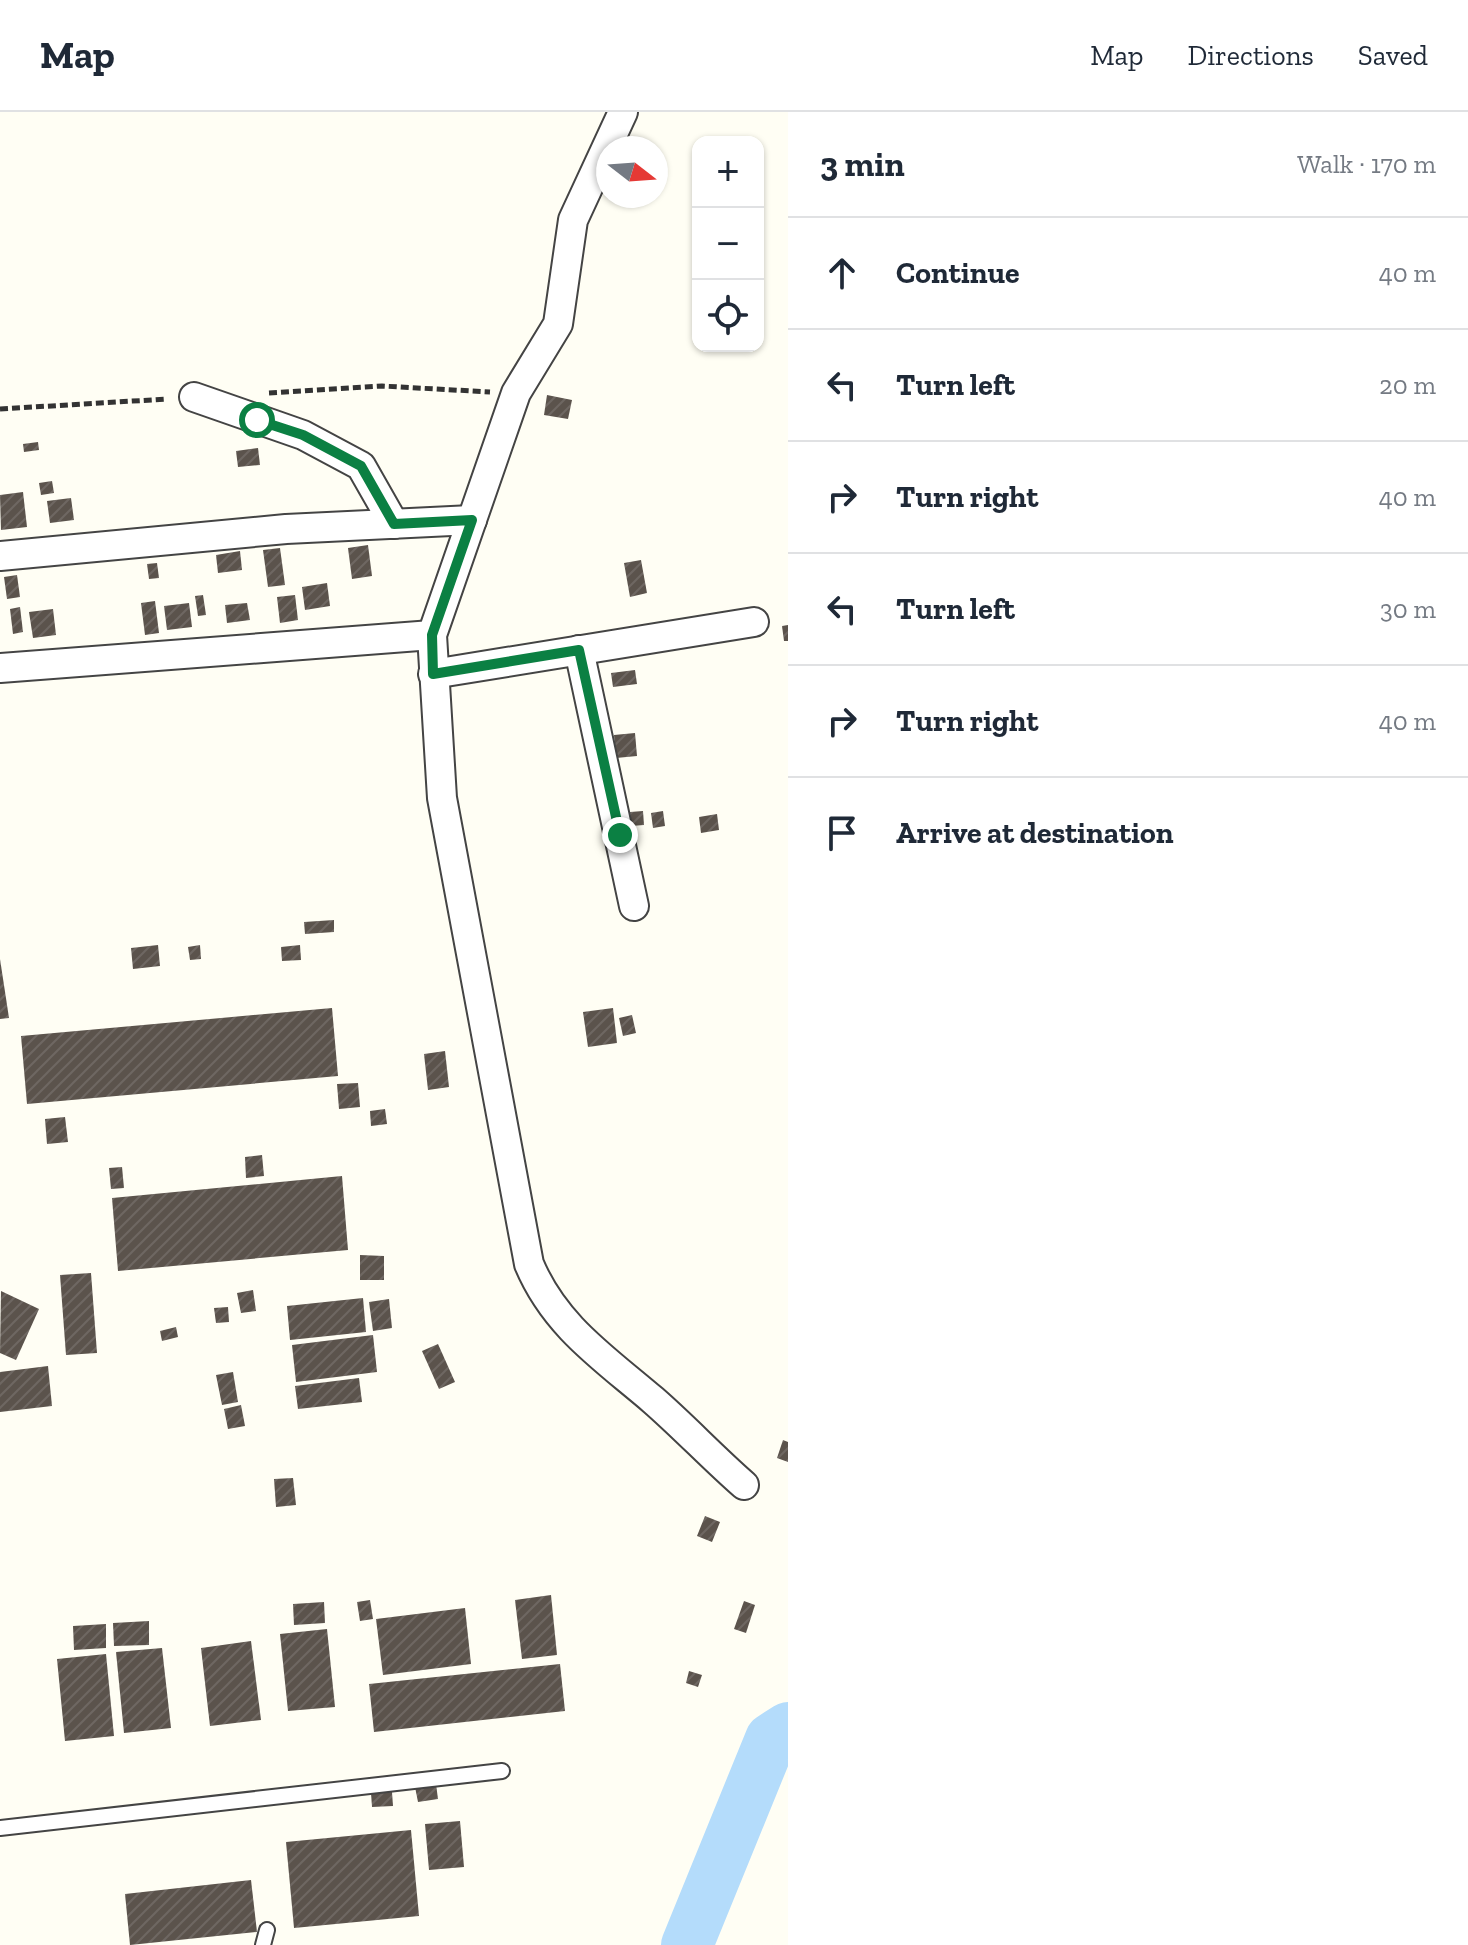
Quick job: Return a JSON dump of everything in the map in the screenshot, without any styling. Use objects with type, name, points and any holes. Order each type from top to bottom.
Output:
[{"type":"street","points":[[623,112],[573,220],[558,324],[516,393],[432,635],[442,798],[529,1264],[551,1308],[575,1336],[656,1403],[744,1485]]},
{"type":"street","points":[[194,397],[303,435],[361,466],[394,524]]},
{"type":"street","points":[[0,556],[286,529],[472,520]]},
{"type":"street","points":[[433,674],[754,622]]},
{"type":"street","points":[[0,668],[432,635]]},
{"type":"street","points":[[579,650],[634,906]]},
{"type":"lane","points":[[0,1828],[502,1771]]},
{"type":"building","points":[[547,395],[572,400],[568,419],[544,415]]},
{"type":"building","points":[[38,442],[39,450],[24,452],[23,444]]},
{"type":"building","points":[[258,448],[260,465],[238,467],[236,451]]},
{"type":"building","points":[[52,481],[54,493],[41,495],[39,483]]},
{"type":"building","points":[[23,492],[27,527],[1,530],[0,495]]},
{"type":"building","points":[[71,498],[74,520],[50,523],[47,501]]},
{"type":"building","points":[[368,545],[372,576],[352,579],[348,548]]},
{"type":"building","points":[[280,548],[285,585],[268,587],[263,550]]},
{"type":"building","points":[[240,551],[242,570],[218,573],[216,555]]},
{"type":"building","points":[[641,560],[647,593],[630,597],[624,563]]},
{"type":"building","points":[[157,563],[159,578],[149,579],[147,564]]},
{"type":"building","points":[[17,575],[20,597],[7,599],[4,577]]},
{"type":"building","points":[[327,583],[330,606],[305,610],[302,587]]},
{"type":"building","points":[[203,595],[206,615],[198,616],[195,596]]},
{"type":"building","points":[[295,595],[298,620],[280,623],[277,597]]},
{"type":"building","points":[[155,601],[159,633],[145,635],[141,603]]},
{"type":"building","points":[[189,603],[192,627],[167,630],[164,606]]},
{"type":"building","points":[[247,603],[250,620],[227,623],[225,605]]},
{"type":"building","points":[[20,607],[23,632],[13,634],[10,609]]},
{"type":"building","points":[[53,609],[56,635],[33,638],[29,612]]},
{"type":"building","points":[[788,625],[788,641],[784,641],[782,626]]},
{"type":"building","points":[[635,670],[637,684],[613,687],[611,673]]},
{"type":"building","points":[[635,733],[637,756],[616,758],[614,735]]},
{"type":"building","points":[[643,811],[644,825],[631,826],[630,812]]},
{"type":"building","points":[[663,811],[665,826],[653,828],[651,813]]},
{"type":"building","points":[[717,814],[719,830],[701,833],[699,817]]},
{"type":"building","points":[[334,920],[334,932],[305,934],[304,922]]},
{"type":"building","points":[[158,945],[160,966],[133,969],[131,948]]},
{"type":"building","points":[[200,945],[201,959],[190,960],[188,947]]},
{"type":"building","points":[[300,945],[301,960],[282,961],[281,947]]},
{"type":"building","points":[[0,959],[9,1018],[0,1019]]},
{"type":"building","points":[[332,1008],[338,1076],[27,1104],[21,1036]]},
{"type":"building","points":[[613,1008],[617,1043],[588,1047],[583,1012]]},
{"type":"building","points":[[632,1015],[636,1033],[623,1036],[619,1018]]},
{"type":"building","points":[[445,1051],[449,1087],[428,1090],[424,1054]]},
{"type":"building","points":[[358,1083],[360,1107],[339,1109],[337,1084]]},
{"type":"building","points":[[385,1109],[387,1124],[371,1126],[370,1111]]},
{"type":"building","points":[[65,1117],[68,1142],[47,1144],[45,1119]]},
{"type":"building","points":[[262,1155],[264,1176],[246,1178],[245,1157]]},
{"type":"building","points":[[122,1167],[124,1188],[111,1189],[109,1168]]},
{"type":"building","points":[[342,1176],[348,1250],[118,1271],[112,1198]]},
{"type":"building","points":[[360,1255],[384,1256],[384,1280],[360,1280]]},
{"type":"building","points":[[91,1273],[97,1353],[66,1355],[60,1275]]},
{"type":"building","points":[[253,1290],[256,1311],[241,1313],[237,1293]]},
{"type":"building","points":[[1,1291],[39,1309],[16,1360],[0,1353]]},
{"type":"building","points":[[363,1298],[366,1332],[290,1340],[287,1306]]},
{"type":"building","points":[[389,1299],[392,1328],[373,1331],[369,1302]]},
{"type":"building","points":[[228,1307],[229,1322],[216,1323],[214,1308]]},
{"type":"building","points":[[176,1327],[178,1337],[162,1341],[160,1331]]},
{"type":"building","points":[[373,1335],[377,1372],[296,1382],[292,1345]]},
{"type":"building","points":[[438,1344],[455,1382],[439,1389],[422,1351]]},
{"type":"building","points":[[48,1366],[52,1406],[0,1412],[0,1372]]},
{"type":"building","points":[[233,1372],[238,1402],[222,1405],[216,1375]]},
{"type":"building","points":[[359,1378],[362,1402],[298,1409],[295,1386]]},
{"type":"building","points":[[241,1405],[245,1426],[228,1429],[224,1409]]},
{"type":"building","points":[[783,1440],[788,1442],[788,1462],[777,1458]]},
{"type":"building","points":[[293,1478],[296,1505],[276,1507],[274,1479]]},
{"type":"building","points":[[705,1516],[720,1522],[712,1542],[697,1536]]},
{"type":"building","points":[[551,1595],[557,1655],[522,1659],[515,1600]]},
{"type":"building","points":[[370,1600],[373,1619],[360,1621],[357,1602]]},
{"type":"building","points":[[744,1601],[755,1605],[746,1633],[734,1629]]},
{"type":"building","points":[[324,1602],[325,1623],[294,1625],[293,1604]]},
{"type":"building","points":[[465,1608],[471,1664],[383,1675],[376,1619]]},
{"type":"building","points":[[149,1621],[149,1645],[114,1646],[113,1623]]},
{"type":"building","points":[[106,1624],[106,1648],[74,1650],[73,1626]]},
{"type":"building","points":[[327,1629],[335,1707],[288,1711],[280,1634]]},
{"type":"building","points":[[251,1641],[261,1720],[210,1726],[201,1648]]},
{"type":"building","points":[[162,1648],[171,1728],[124,1733],[116,1652]]},
{"type":"building","points":[[106,1654],[114,1736],[65,1741],[57,1659]]},
{"type":"building","points":[[560,1664],[565,1711],[374,1732],[369,1684]]},
{"type":"building","points":[[689,1671],[702,1675],[698,1687],[686,1683]]},
{"type":"building","points":[[436,1784],[438,1799],[418,1802],[415,1787]]},
{"type":"building","points":[[392,1792],[393,1806],[372,1807],[371,1793]]},
{"type":"building","points":[[460,1821],[464,1867],[429,1870],[425,1824]]},
{"type":"building","points":[[411,1830],[419,1916],[294,1928],[286,1842]]},
{"type":"building","points":[[251,1880],[257,1932],[130,1945],[125,1894]]},
{"type":"waterway","points":[[687,1945],[771,1739],[788,1728]]},
{"type":"route","points":[[257,420],[303,435],[361,466],[394,524],[472,520],[432,635],[433,674],[579,650],[620,835]]}]
